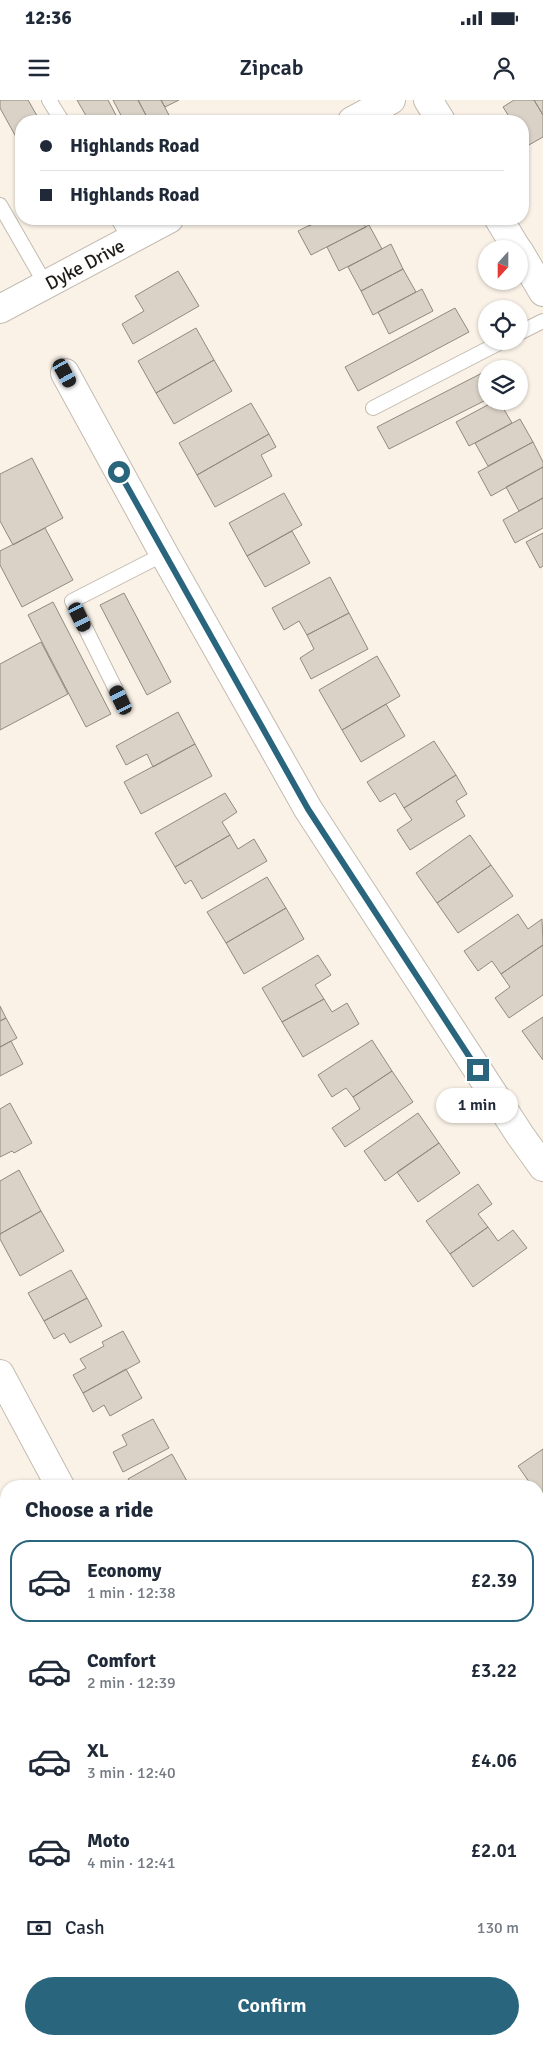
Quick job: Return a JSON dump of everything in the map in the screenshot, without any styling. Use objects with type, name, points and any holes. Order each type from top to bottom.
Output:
[{"type":"street","points":[[363,115],[391,100]]},
{"type":"street","points":[[428,100],[437,115]]},
{"type":"street","name":"Dyke Drive","points":[[0,309],[46,285],[124,229],[142,225]]},
{"type":"street","points":[[503,225],[512,240]]},
{"type":"street","points":[[528,267],[543,292]]},
{"type":"street","points":[[65,373],[164,554],[308,809],[514,1126],[543,1167]]},
{"type":"street","points":[[0,1374],[57,1480]]},
{"type":"lane","points":[[49,100],[58,115]]},
{"type":"lane","points":[[0,205],[46,285]]},
{"type":"lane","points":[[528,328],[543,321]]},
{"type":"lane","points":[[373,408],[486,350]]},
{"type":"lane","points":[[121,700],[72,600],[164,554]]},
{"type":"building","points":[[0,100],[28,100],[37,115],[15,115],[15,135],[0,108]]},
{"type":"building","points":[[77,100],[108,100],[116,115],[86,115]]},
{"type":"building","points":[[113,100],[138,100],[146,115],[121,115]]},
{"type":"building","points":[[138,100],[161,100],[169,115],[146,115]]},
{"type":"building","points":[[161,100],[179,100],[165,107]]},
{"type":"building","points":[[514,100],[534,100],[543,115],[543,137],[529,145],[529,115],[508,115],[503,107]]},
{"type":"building","points":[[534,100],[543,100],[543,115]]},
{"type":"building","points":[[310,225],[365,225],[366,227],[311,255],[298,231]]},
{"type":"building","points":[[369,225],[382,249],[339,271],[327,247]]},
{"type":"building","points":[[391,244],[403,269],[361,291],[348,267]]},
{"type":"building","points":[[403,269],[416,292],[373,315],[361,291]]},
{"type":"building","points":[[178,271],[199,306],[133,344],[122,324],[144,311],[135,296]]},
{"type":"building","points":[[422,289],[433,311],[389,334],[378,312]]},
{"type":"building","points":[[455,308],[469,332],[358,391],[345,367]]},
{"type":"building","points":[[196,328],[214,360],[156,393],[138,361]]},
{"type":"building","points":[[214,360],[232,391],[174,424],[156,393]]},
{"type":"building","points":[[478,375],[478,404],[389,449],[377,427]]},
{"type":"building","points":[[251,403],[269,434],[197,475],[179,443]]},
{"type":"building","points":[[478,410],[504,410],[512,423],[469,446],[456,422]]},
{"type":"building","points":[[520,419],[533,442],[488,466],[475,443]]},
{"type":"building","points":[[269,434],[276,447],[261,455],[272,476],[215,507],[197,475]]},
{"type":"building","points":[[533,442],[543,462],[543,467],[491,496],[478,472]]},
{"type":"building","points":[[32,458],[63,518],[13,545],[0,521],[0,474]]},
{"type":"building","points":[[543,467],[543,498],[519,511],[506,487]]},
{"type":"building","points":[[284,493],[302,525],[247,556],[229,523]]},
{"type":"building","points":[[543,498],[543,528],[515,543],[503,520]]},
{"type":"building","points":[[45,528],[73,580],[22,607],[0,565],[0,551]]},
{"type":"building","points":[[292,531],[310,563],[265,587],[247,556]]},
{"type":"building","points":[[543,533],[543,566],[540,568],[526,542]]},
{"type":"building","points":[[330,577],[349,613],[307,635],[299,621],[284,630],[272,608]]},
{"type":"building","points":[[124,593],[171,682],[147,695],[100,605]]},
{"type":"building","points":[[53,602],[111,714],[86,727],[28,615]]},
{"type":"building","points":[[349,613],[368,649],[311,679],[300,658],[314,649],[307,635]]},
{"type":"building","points":[[41,642],[68,694],[0,730],[0,664]]},
{"type":"building","points":[[377,656],[400,696],[342,730],[319,690]]},
{"type":"building","points":[[386,704],[405,736],[361,762],[342,730]]},
{"type":"building","points":[[178,712],[195,744],[153,767],[147,754],[126,765],[116,746]]},
{"type":"building","points":[[434,741],[456,775],[404,808],[395,793],[380,802],[367,782]]},
{"type":"building","points":[[195,744],[212,776],[141,814],[124,782]]},
{"type":"building","points":[[456,775],[467,794],[456,801],[465,816],[410,850],[397,830],[412,820],[404,808]]},
{"type":"building","points":[[225,793],[237,812],[222,822],[230,835],[175,867],[155,833]]},
{"type":"building","points":[[230,835],[238,849],[254,839],[267,861],[202,899],[191,880],[185,884],[175,867]]},
{"type":"building","points":[[470,835],[491,865],[437,903],[416,873]]},
{"type":"building","points":[[491,865],[513,896],[458,933],[437,903]]},
{"type":"building","points":[[267,877],[286,908],[226,943],[207,912]]},
{"type":"building","points":[[286,908],[304,939],[244,974],[226,943]]},
{"type":"building","points":[[518,914],[528,929],[542,919],[543,945],[501,974],[492,961],[478,971],[464,951]]},
{"type":"building","points":[[543,945],[543,995],[509,1018],[495,998],[510,987],[501,974]]},
{"type":"building","points":[[318,955],[331,975],[315,985],[324,999],[282,1022],[262,988]]},
{"type":"building","points":[[324,999],[332,1012],[347,1003],[359,1024],[303,1057],[282,1022]]},
{"type":"building","points":[[0,1006],[6,1018],[0,1021]]},
{"type":"building","points":[[543,1017],[543,1060],[522,1031]]},
{"type":"building","points":[[6,1018],[17,1038],[0,1047],[0,1021]]},
{"type":"building","points":[[372,1040],[392,1071],[353,1097],[346,1088],[332,1097],[318,1075]]},
{"type":"building","points":[[11,1041],[23,1064],[0,1076],[0,1047]]},
{"type":"building","points":[[392,1071],[413,1102],[345,1147],[332,1128],[360,1109],[353,1097]]},
{"type":"building","points":[[10,1103],[32,1143],[14,1153],[12,1151],[0,1157],[0,1109]]},
{"type":"building","points":[[418,1113],[439,1143],[385,1181],[364,1151]]},
{"type":"building","points":[[439,1143],[460,1173],[418,1202],[397,1172]]},
{"type":"building","points":[[19,1170],[41,1211],[0,1234],[0,1181]]},
{"type":"building","points":[[478,1184],[492,1204],[478,1214],[488,1227],[450,1254],[426,1221]]},
{"type":"building","points":[[41,1211],[64,1251],[20,1276],[0,1239],[0,1234]]},
{"type":"building","points":[[488,1227],[498,1241],[513,1230],[527,1248],[473,1287],[450,1254]]},
{"type":"building","points":[[71,1270],[87,1298],[44,1321],[28,1293]]},
{"type":"building","points":[[87,1298],[102,1326],[70,1343],[64,1333],[54,1339],[44,1321]]},
{"type":"building","points":[[123,1331],[140,1362],[83,1393],[73,1375],[86,1368],[80,1359],[104,1346],[102,1342]]},
{"type":"building","points":[[126,1369],[142,1398],[110,1416],[104,1405],[93,1412],[83,1393]]},
{"type":"building","points":[[153,1419],[169,1448],[123,1472],[113,1452],[127,1445],[122,1435]]},
{"type":"building","points":[[543,1449],[543,1480],[528,1480],[518,1466]]},
{"type":"building","points":[[172,1454],[186,1480],[129,1480]]},
{"type":"route","points":[[119,472],[308,809],[478,1070]]}]
